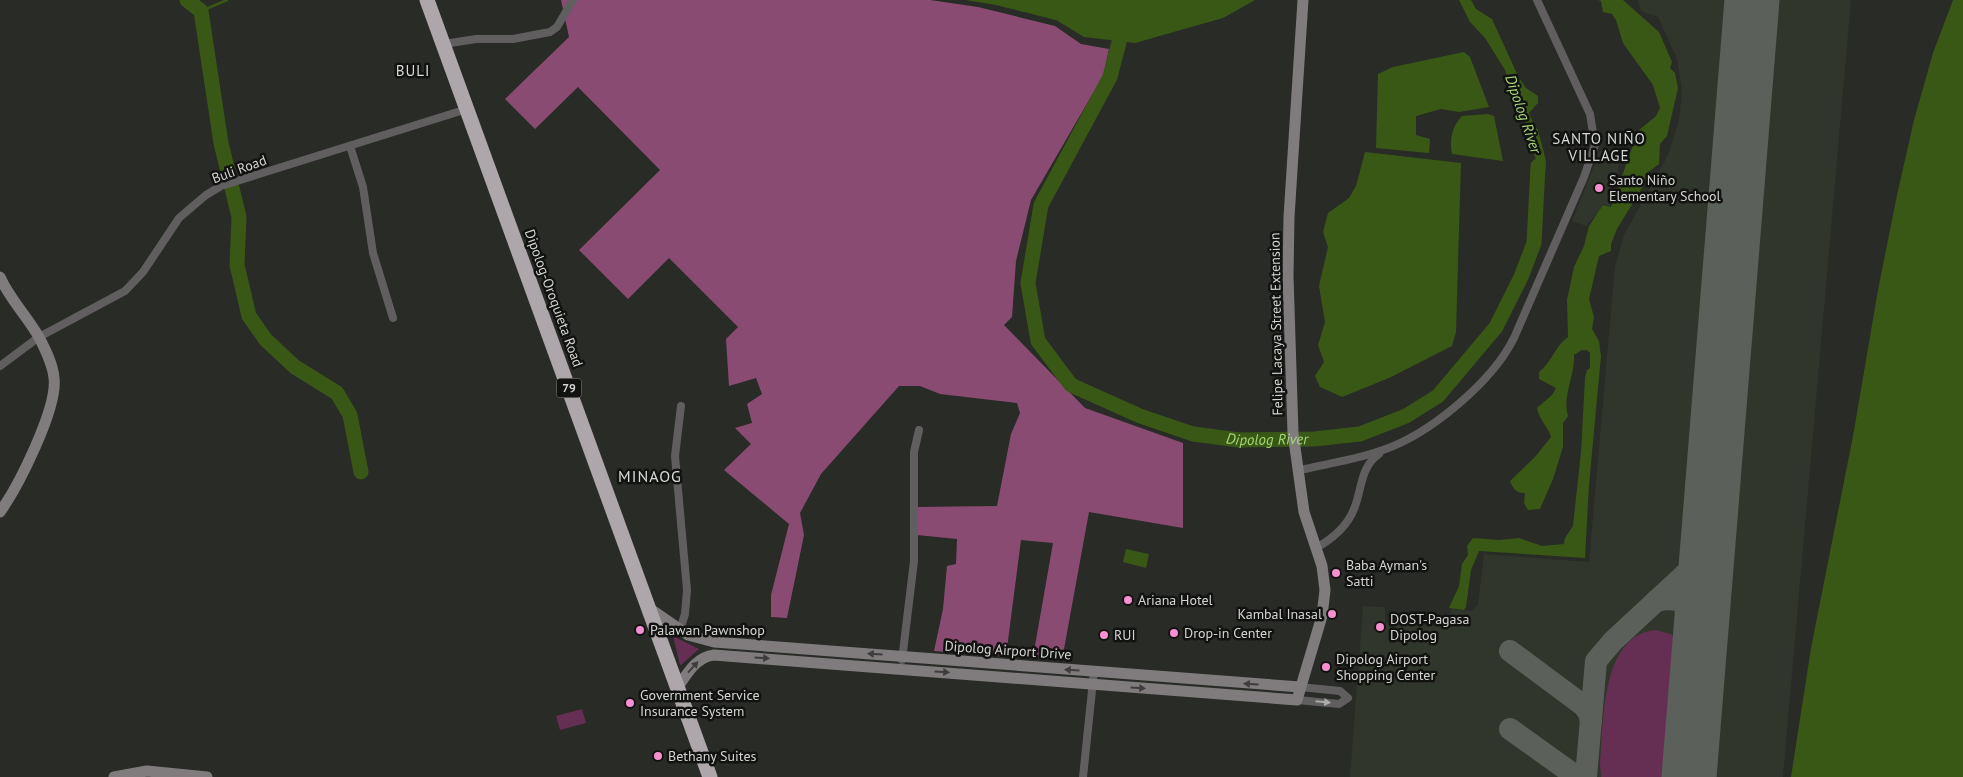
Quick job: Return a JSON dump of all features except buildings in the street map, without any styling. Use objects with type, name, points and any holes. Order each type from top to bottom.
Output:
[{"type":"highway","name":"Dipolog-Oroquieta Road","points":[[428,0],[710,777]]},
{"type":"main road","name":"Felipe Lacaya Street Extension","points":[[1297,700],[1324,603],[1324,577],[1304,512],[1293,433],[1288,276],[1289,217],[1303,0]]},
{"type":"main road","points":[[0,277],[39,337],[54,379],[52,402],[11,495],[0,512]]},
{"type":"main road","name":"Dipolog Airport Drive","points":[[649,608],[680,630],[697,638],[714,642],[1300,687]]},
{"type":"main road","points":[[678,687],[696,663],[702,658],[714,655],[714,642]]},
{"type":"main road","name":"Dipolog Airport Drive","points":[[714,655],[1297,700]]},
{"type":"main road","points":[[114,777],[147,772],[207,777]]},
{"type":"street","points":[[444,44],[476,39],[513,39],[550,32],[557,27],[573,0]]},
{"type":"street","points":[[1316,548],[1328,541],[1345,526],[1354,509],[1361,481],[1370,460],[1384,450],[1415,434],[1444,414],[1488,377],[1502,360],[1514,338],[1590,158],[1595,144],[1595,136],[1590,114],[1537,0]]},
{"type":"street","name":"Buli Road","points":[[0,366],[39,337],[125,291],[143,272],[179,218],[206,194],[221,186],[467,109]]},
{"type":"street","points":[[350,146],[364,187],[373,253],[393,318]]},
{"type":"street","points":[[680,630],[685,614],[687,590],[675,456],[681,406]]},
{"type":"street","points":[[901,669],[914,562],[914,458],[920,430]]},
{"type":"street","points":[[1305,469],[1384,450]]},
{"type":"street","points":[[1082,777],[1094,672]]},
{"type":"street","points":[[1297,700],[1339,704],[1348,698],[1340,691],[1300,687]]},
{"type":"shaded area","points":[[561,0],[930,0],[978,7],[1055,26],[1081,44],[1109,49],[1103,76],[1031,200],[1016,261],[1012,317],[1004,325],[1085,408],[1183,443],[1183,528],[1089,512],[1062,660],[1033,657],[1053,543],[1021,540],[1006,656],[934,651],[943,609],[947,566],[956,564],[957,539],[917,535],[917,507],[997,506],[1011,434],[1020,413],[1017,403],[940,394],[920,386],[899,386],[821,474],[800,513],[804,535],[787,618],[771,617],[771,595],[789,524],[724,470],[751,444],[735,428],[752,423],[747,404],[762,394],[756,378],[729,386],[726,339],[738,327],[669,258],[628,299],[579,250],[660,170],[578,87],[535,129],[505,99],[569,37]]},
{"type":"shaded area","points":[[965,0],[1255,0],[1223,18],[1135,43],[1084,37],[1056,20],[996,5]]},
{"type":"shaded area","points":[[1459,0],[1471,0],[1476,9],[1492,19],[1518,76],[1526,88],[1538,96],[1538,103],[1529,113],[1538,130],[1546,161],[1545,175],[1541,185],[1534,187],[1532,168],[1536,159],[1527,136],[1525,113],[1517,104],[1505,70],[1485,38],[1470,22]]},
{"type":"shaded area","points":[[1598,0],[1623,0],[1659,32],[1672,62],[1670,68],[1675,73],[1678,88],[1667,136],[1660,144],[1659,164],[1647,173],[1645,183],[1617,229],[1611,244],[1611,251],[1599,256],[1589,299],[1594,317],[1592,329],[1599,341],[1601,356],[1589,485],[1585,558],[1479,551],[1471,570],[1466,607],[1464,610],[1449,608],[1459,586],[1462,564],[1468,555],[1467,546],[1473,538],[1499,540],[1519,538],[1542,546],[1564,544],[1565,538],[1573,526],[1581,452],[1585,378],[1587,370],[1590,368],[1590,353],[1587,350],[1582,350],[1574,355],[1567,401],[1568,416],[1563,423],[1563,447],[1553,479],[1540,509],[1528,510],[1524,503],[1525,493],[1515,490],[1510,481],[1535,457],[1551,437],[1537,408],[1552,395],[1556,388],[1539,379],[1539,372],[1568,337],[1567,300],[1574,267],[1584,246],[1589,226],[1603,205],[1611,207],[1638,131],[1656,116],[1660,108],[1653,85],[1623,43],[1616,20],[1612,14],[1603,12],[1601,1]]},
{"type":"shaded area","points":[[1637,0],[1851,0],[1783,777],[1350,777],[1363,606],[1385,607],[1385,623],[1449,627],[1451,609],[1471,611],[1478,605],[1484,554],[1589,562],[1615,266],[1624,235],[1668,155],[1679,120],[1682,91],[1677,59],[1658,17],[1641,11]]},
{"type":"shaded area","points":[[1953,0],[1963,0],[1963,777],[1791,777],[1811,648],[1853,436],[1878,290],[1897,195],[1914,120],[1933,53]]},
{"type":"shaded area","points":[[1464,52],[1470,57],[1489,107],[1459,112],[1441,109],[1416,116],[1416,135],[1430,139],[1429,153],[1376,148],[1378,74],[1393,67]]},
{"type":"shaded area","points":[[1488,114],[1494,116],[1503,161],[1452,154],[1452,133],[1462,116]]},
{"type":"shaded area","name":"Santo Niño Elementary School","points":[[1600,151],[1619,154],[1618,175],[1612,176],[1608,186],[1617,190],[1610,206],[1603,204],[1599,212],[1586,226],[1572,221]]},
{"type":"shaded area","points":[[1365,152],[1461,163],[1456,332],[1452,346],[1389,378],[1342,397],[1320,387],[1315,376],[1324,362],[1318,345],[1325,322],[1319,286],[1328,247],[1323,232],[1328,213],[1349,198],[1356,186]]},
{"type":"shaded area","points":[[1126,549],[1149,554],[1146,568],[1123,562]]},
{"type":"shaded area","points":[[1655,630],[1671,634],[1675,639],[1663,777],[1601,777],[1600,764],[1605,705],[1608,684],[1614,664],[1624,648],[1637,636]]},
{"type":"shaded area","points":[[673,636],[699,649],[681,665],[680,665]]},
{"type":"shaded area","points":[[582,709],[586,723],[560,730],[556,716]]},
{"type":"waterway","points":[[187,0],[201,11],[221,143],[239,217],[237,265],[249,316],[266,340],[295,367],[337,393],[350,415],[361,472]]},
{"type":"waterway","points":[[201,11],[227,0]]},
{"type":"waterway","name":"Dipolog River","points":[[1130,0],[1110,77],[1041,205],[1028,283],[1038,341],[1071,385],[1140,416],[1193,434],[1239,440],[1314,439],[1360,434],[1406,416],[1438,396],[1496,327],[1521,277],[1534,243],[1538,166]]},
{"type":"taxiway","points":[[1586,777],[1596,661],[1613,641],[1695,565],[1708,540]]},
{"type":"taxiway","points":[[1656,601],[1677,600],[1692,608],[1702,619]]},
{"type":"taxiway","points":[[1510,651],[1584,706],[1589,713],[1591,721]]},
{"type":"taxiway","points":[[1510,729],[1577,777]]},
{"type":"runway","points":[[1689,777],[1752,0]]},
{"type":"place","name":"Santo Niño Elementary School","points":[[1599,188]]},
{"type":"place","name":"Baba Ayman's Satti","points":[[1336,573]]},
{"type":"place","name":"Ariana Hotel","points":[[1128,600]]},
{"type":"place","name":"Kambal Inasal","points":[[1332,614]]},
{"type":"place","name":"DOST-Pagasa Dipolog","points":[[1380,627]]},
{"type":"place","name":"Palawan Pawnshop","points":[[640,630]]},
{"type":"place","name":"Drop-in Center","points":[[1174,633]]},
{"type":"place","name":"RUI","points":[[1104,635]]},
{"type":"place","name":"Dipolog Airport Shopping Center","points":[[1326,667]]},
{"type":"place","name":"Government Service Insurance System","points":[[630,703]]},
{"type":"place","name":"Bethany Suites","points":[[658,756]]},
{"type":"district","name":"BULI","points":[[413,71]]},
{"type":"district","name":"SANTO NIÑO VILLAGE","points":[[1599,148]]},
{"type":"district","name":"MINAOG","points":[[650,476]]}]
